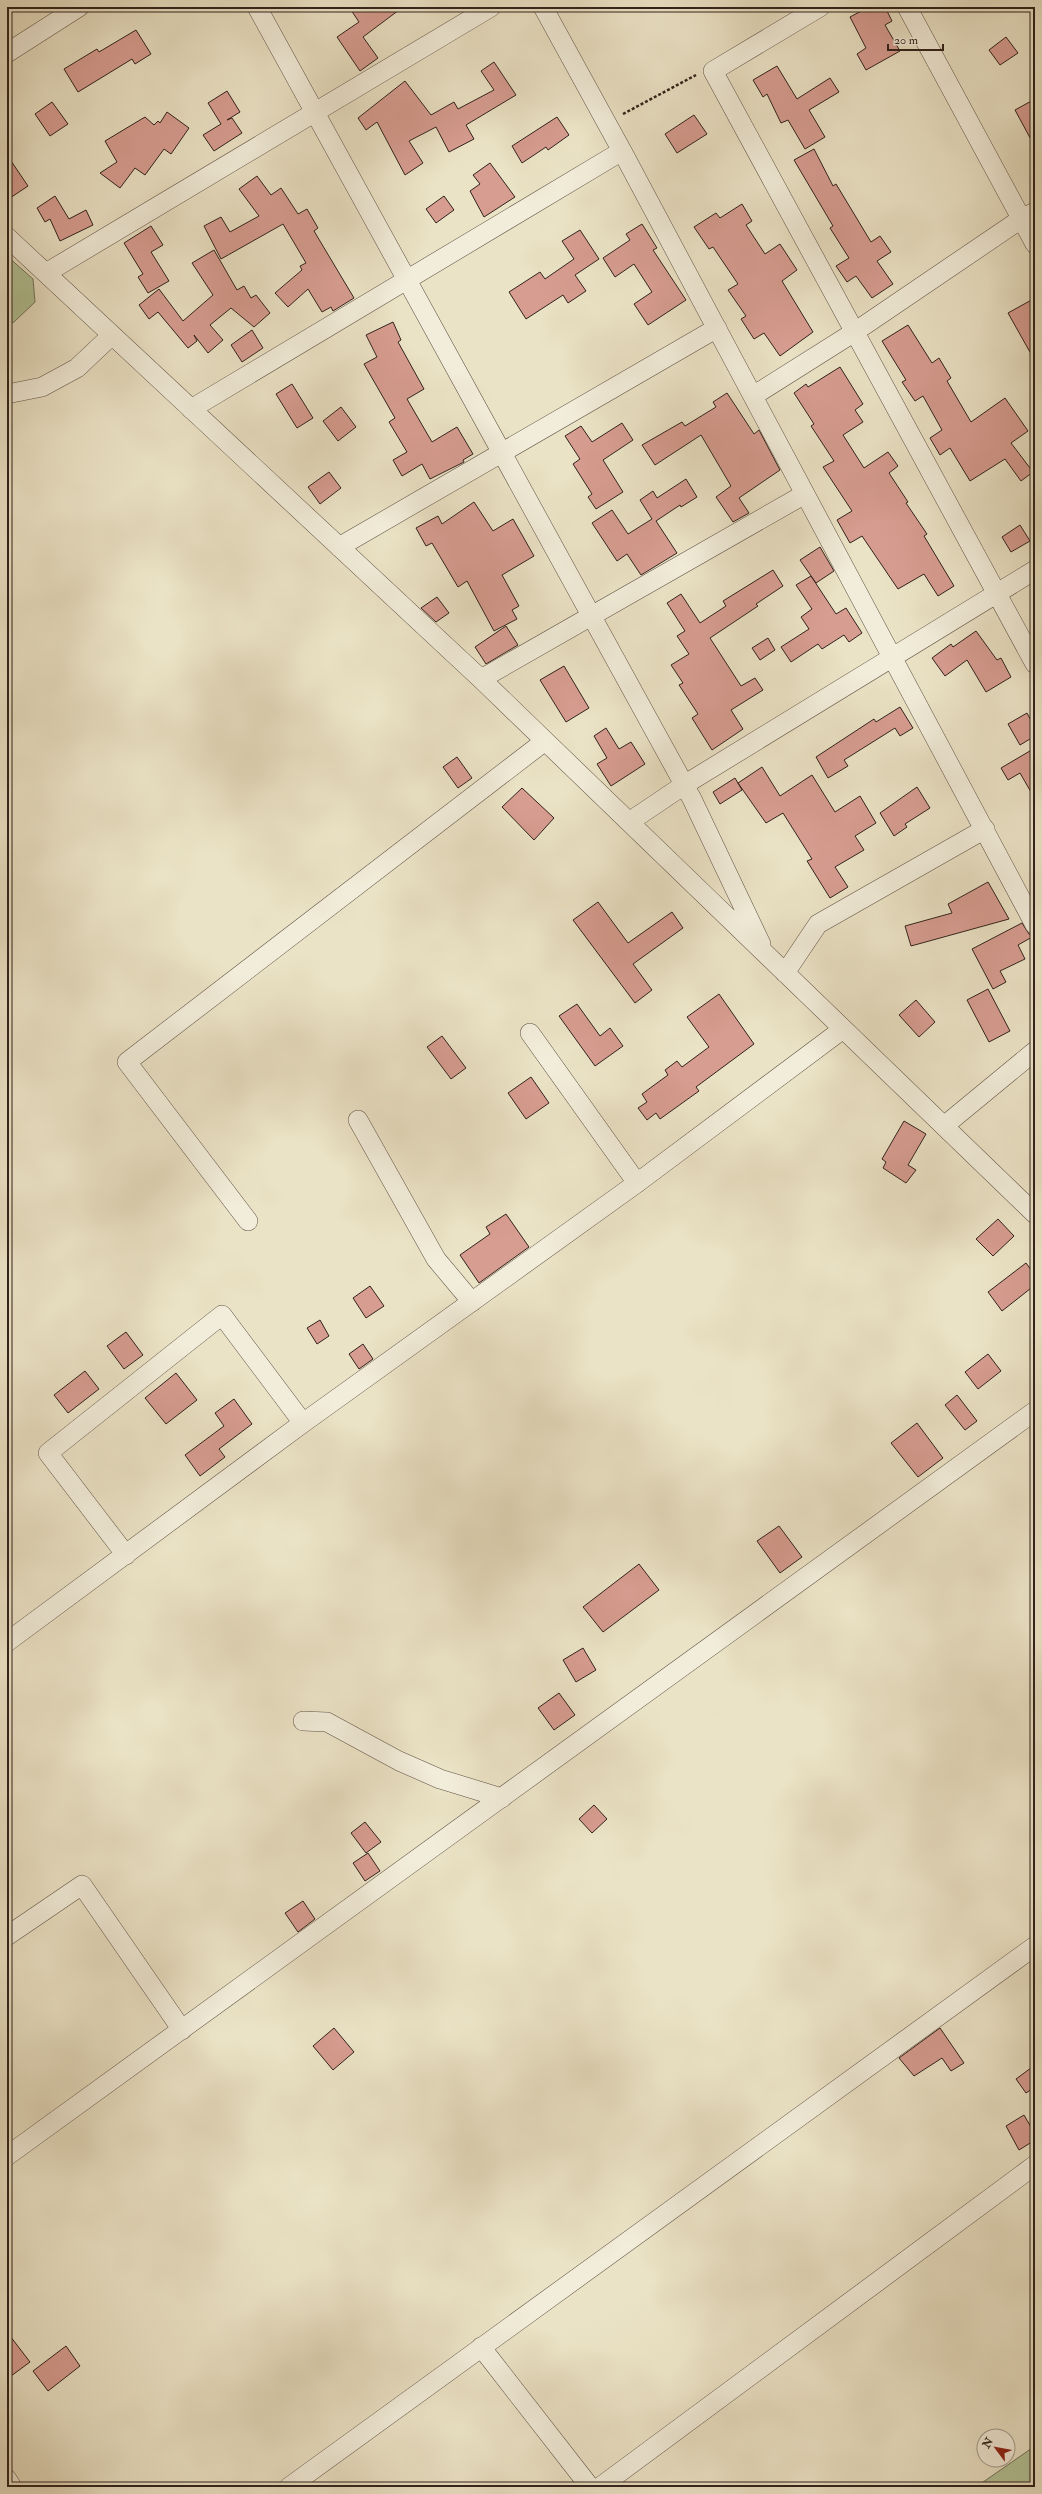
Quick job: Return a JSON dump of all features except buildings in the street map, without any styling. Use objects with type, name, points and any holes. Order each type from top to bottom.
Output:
[{"type":"street","points":[[7,53],[79,7]]},
{"type":"street","points":[[257,7],[684,785],[767,956]]},
{"type":"street","points":[[46,273],[491,7]]},
{"type":"street","points":[[543,7],[607,123],[985,829],[1032,912]]},
{"type":"street","points":[[820,7],[712,71],[856,331],[1035,664]]},
{"type":"street","points":[[907,7],[1028,215],[1035,244]]},
{"type":"street","points":[[191,409],[622,151]]},
{"type":"street","points":[[753,396],[856,331],[1028,215]]},
{"type":"street","points":[[7,237],[481,679],[1035,1214]]},
{"type":"street","points":[[339,546],[717,328]]},
{"type":"street","points":[[7,394],[42,387],[77,368],[112,335]]},
{"type":"street","points":[[481,679],[805,494]]},
{"type":"street","points":[[628,822],[684,785],[1035,570]]},
{"type":"street","points":[[248,1221],[127,1062],[545,741]]},
{"type":"street","points":[[785,973],[818,924],[985,829]]},
{"type":"street","points":[[7,1642],[303,1423],[637,1183],[843,1029]]},
{"type":"street","points":[[530,1033],[637,1183]]},
{"type":"street","points":[[944,1126],[1035,1051]]},
{"type":"street","points":[[358,1120],[436,1259],[472,1302]]},
{"type":"street","points":[[126,1555],[48,1453],[222,1315],[303,1423]]},
{"type":"street","points":[[7,2156],[1035,1411]]},
{"type":"street","points":[[303,1721],[327,1722],[399,1762],[440,1779],[502,1798]]},
{"type":"street","points":[[7,1936],[82,1885],[182,2030]]},
{"type":"street","points":[[289,2487],[1035,1946]]},
{"type":"street","points":[[600,2487],[1035,2165]]},
{"type":"street","points":[[481,2347],[590,2487]]},
{"type":"street","points":[[7,2479],[12,2487]]},
{"type":"path","points":[[607,123],[690,77],[712,71]]},
{"type":"green space","points":[[7,256],[33,279],[35,302],[14,322],[7,325]]},
{"type":"green space","points":[[1035,2446],[1035,2487],[976,2487],[1003,2468],[1016,2468],[1016,2459]]}]
